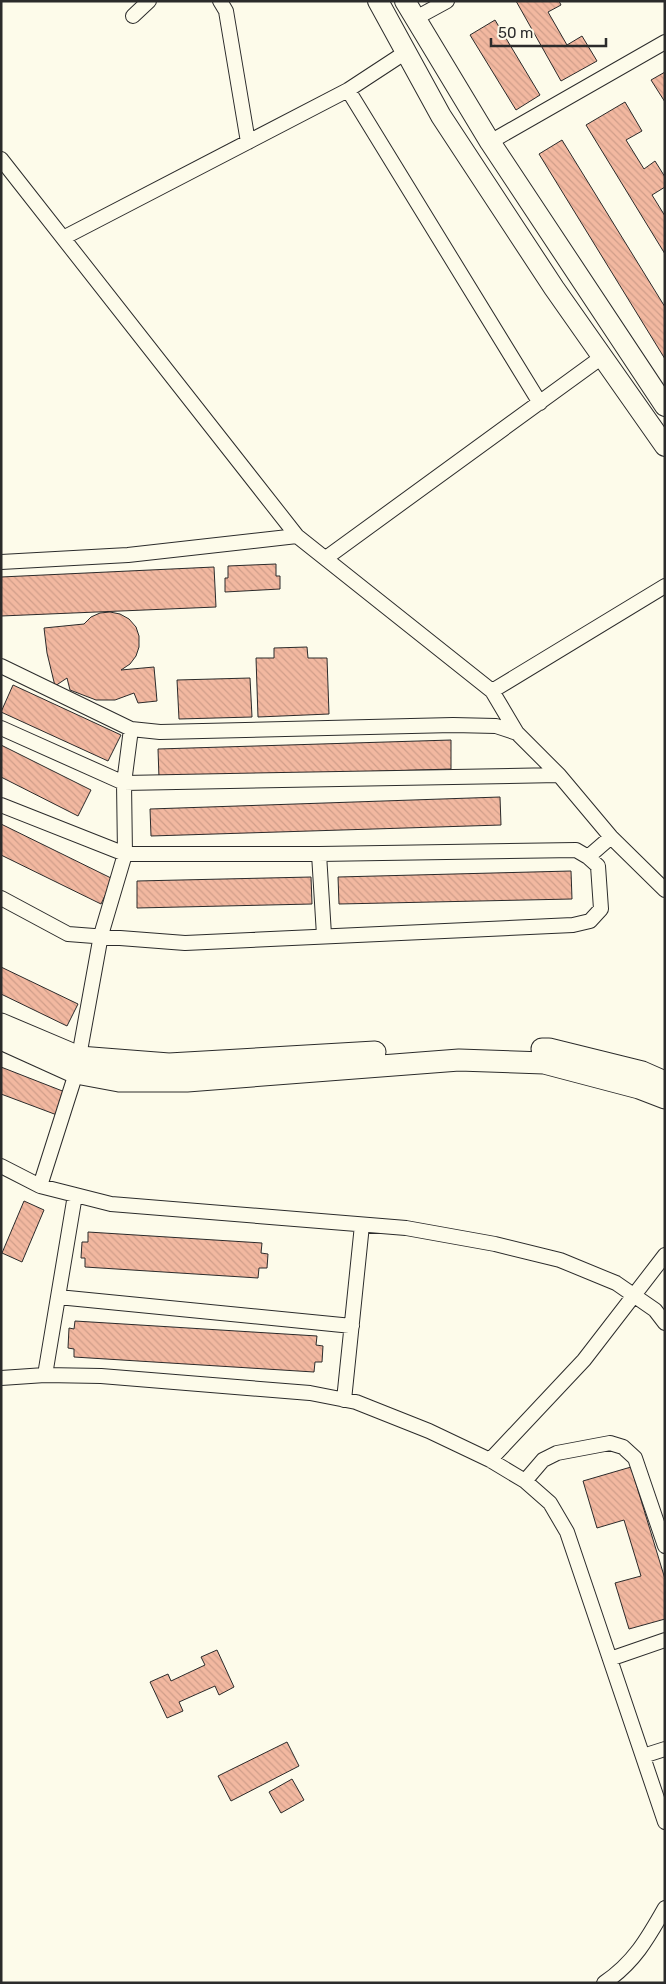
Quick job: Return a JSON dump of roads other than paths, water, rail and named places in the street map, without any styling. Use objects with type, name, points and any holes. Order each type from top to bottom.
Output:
[{"type":"main road","points":[[378,1],[441,116],[549,280],[665,446]]},
{"type":"main road","points":[[404,1],[490,142],[665,406]]},
{"type":"main road","points":[[1,1024],[78,1065],[170,1064],[463,1046],[549,1049],[642,1072],[665,1082]]},
{"type":"main road","points":[[1,1040],[78,1065],[119,1081],[188,1081],[459,1060],[544,1062],[639,1088],[665,1098]]},
{"type":"street","points":[[133,16],[149,1]]},
{"type":"street","points":[[220,1],[226,11],[248,142]]},
{"type":"street","points":[[414,19],[447,1]]},
{"type":"street","points":[[490,142],[665,42]]},
{"type":"street","points":[[63,238],[348,90],[406,52]]},
{"type":"street","points":[[348,90],[540,403]]},
{"type":"street","points":[[1,159],[297,536],[492,691],[517,733],[559,775],[611,837],[665,890]]},
{"type":"street","points":[[326,558],[602,357]]},
{"type":"street","points":[[1,562],[128,555],[297,536]]},
{"type":"street","points":[[492,691],[665,586]]},
{"type":"street","points":[[1,667],[131,729],[160,732],[453,725],[496,726],[517,733]]},
{"type":"street","points":[[1,728],[124,783],[559,775]]},
{"type":"street","points":[[40,1186],[78,1065],[101,935],[125,854],[124,783],[131,729]]},
{"type":"street","points":[[1,805],[125,854],[319,854],[576,850],[598,866],[601,909],[590,920],[573,925],[185,942],[68,934],[1,898]]},
{"type":"street","points":[[588,857],[611,837]]},
{"type":"street","points":[[319,854],[324,935]]},
{"type":"street","points":[[1,1166],[40,1186],[111,1204],[406,1228],[486,1242],[560,1260],[616,1283],[655,1310],[665,1323]]},
{"type":"street","points":[[45,1375],[76,1195]]},
{"type":"street","points":[[344,1400],[362,1225]]},
{"type":"street","points":[[490,1460],[584,1360],[665,1255]]},
{"type":"street","points":[[58,1297],[352,1326]]},
{"type":"street","points":[[1,1378],[45,1375],[101,1376],[301,1392],[356,1402],[430,1431],[490,1460],[524,1481],[550,1503],[568,1532],[665,1822]]},
{"type":"street","points":[[524,1481],[542,1460],[557,1454],[610,1443],[623,1447],[635,1458],[665,1546]]},
{"type":"street","points":[[610,1660],[665,1640]]},
{"type":"street","points":[[642,1756],[665,1749]]},
{"type":"street","points":[[604,1983],[613,1977],[643,1947],[665,1908]]}]
